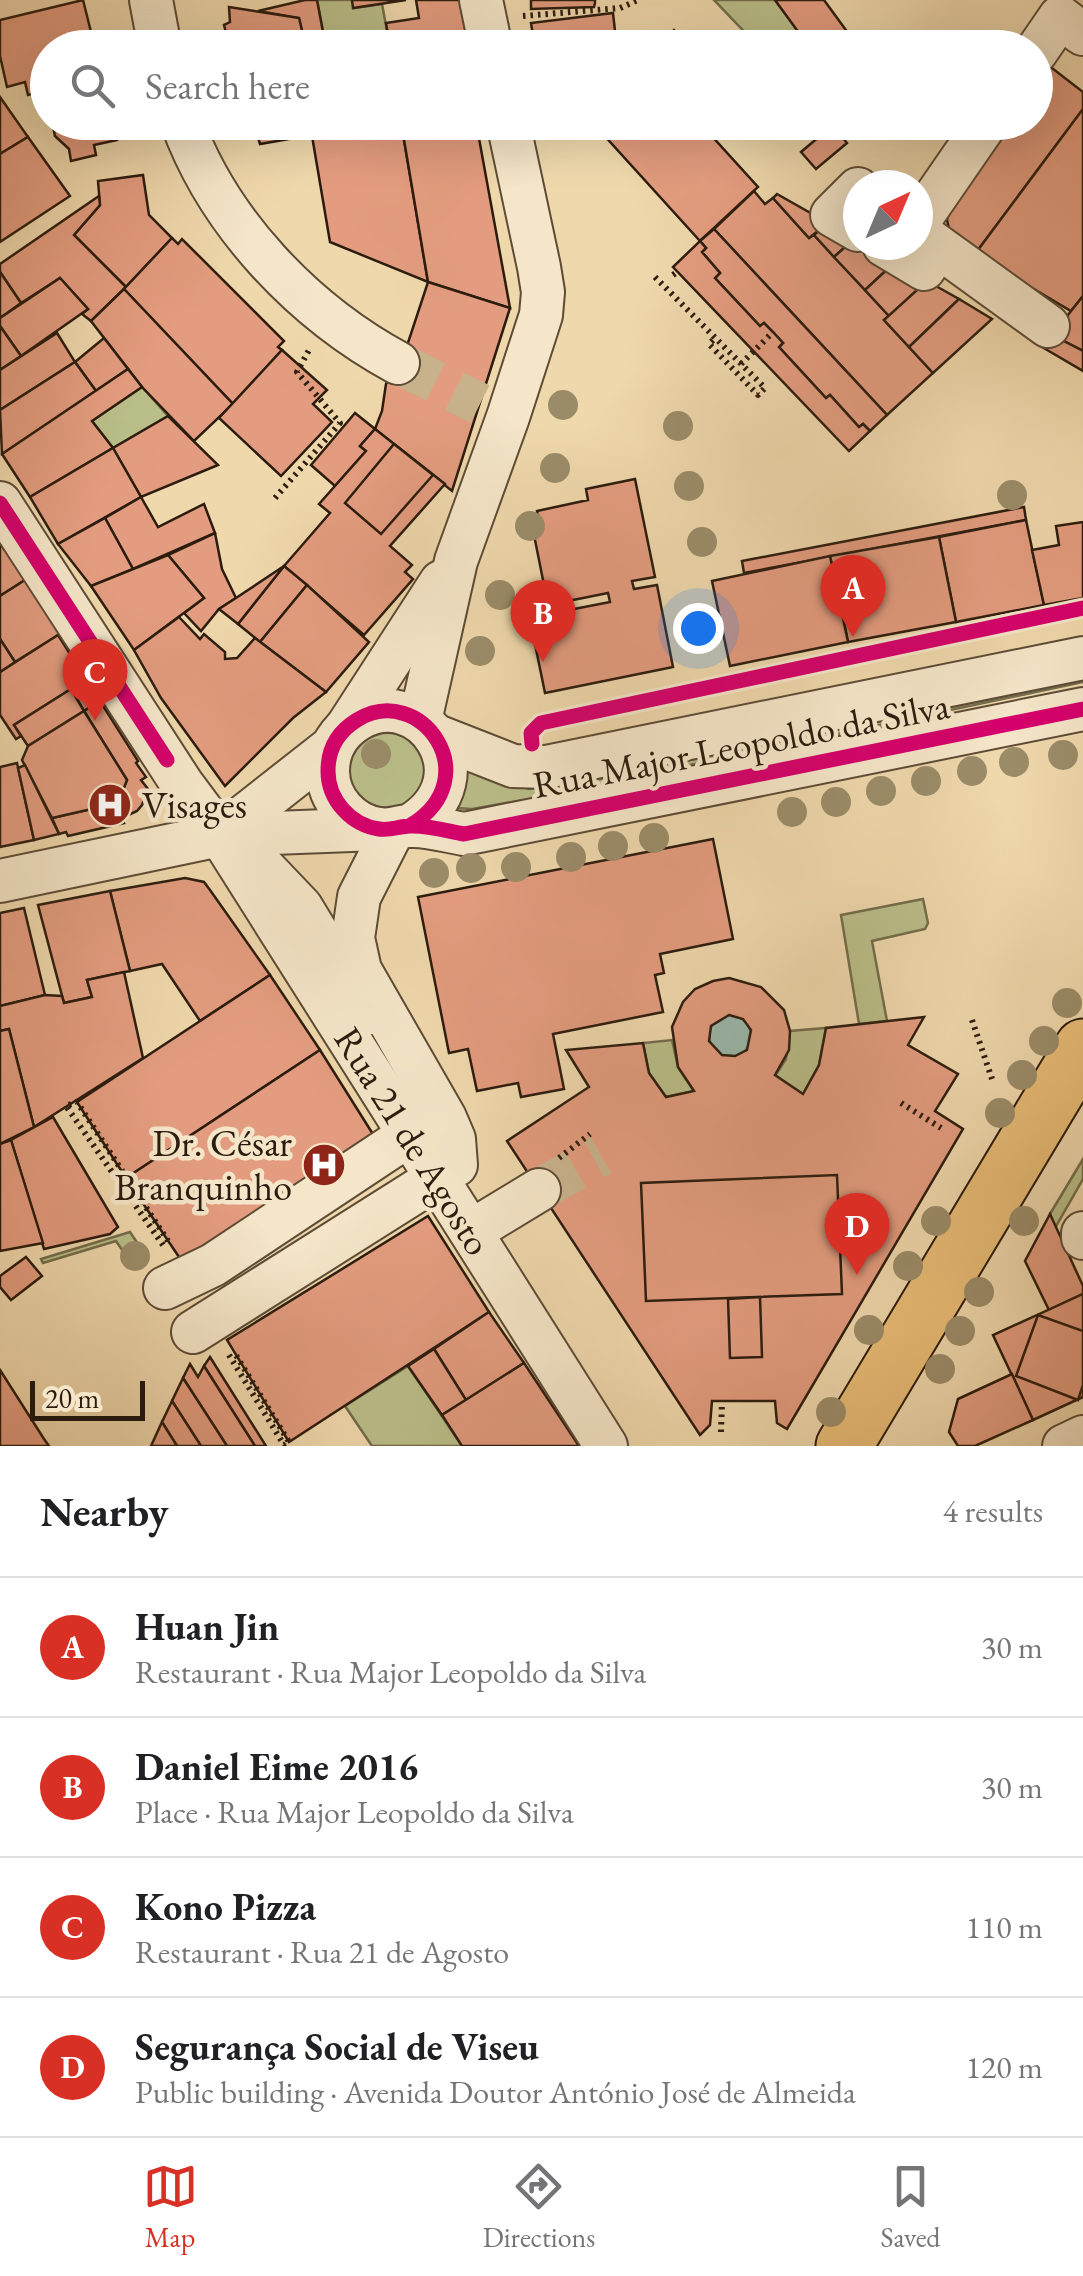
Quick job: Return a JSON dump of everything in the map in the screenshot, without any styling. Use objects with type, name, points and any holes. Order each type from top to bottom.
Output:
[{"type":"main road","points":[[844,1446],[1083,1046]]},
{"type":"street","points":[[151,0],[157,30]]},
{"type":"street","points":[[481,0],[488,30]]},
{"type":"street","points":[[1051,30],[1060,17],[1083,34]]},
{"type":"street","points":[[190,140],[210,184],[234,219],[329,320],[398,363]]},
{"type":"street","points":[[394,828],[426,816],[445,786],[443,750],[427,728],[456,561],[494,411],[541,315],[544,292],[512,140]]},
{"type":"street","points":[[933,218],[977,140]]},
{"type":"street","points":[[843,204],[832,215],[843,221]]},
{"type":"street","points":[[933,241],[1048,326]]},
{"type":"street","name":"Rua 21 de Agosto","points":[[0,503],[167,760],[235,822],[403,1138]]},
{"type":"street","points":[[340,737],[456,561]]},
{"type":"street","name":"Rua Major Leopoldo da Silva","points":[[235,822],[363,716],[382,711],[402,713],[513,766],[546,767],[1083,658]]},
{"type":"street","name":"Rua Major Leopoldo da Silva","points":[[235,822],[464,834],[1083,709]]},
{"type":"street","name":"Rua Major Leopoldo da Silva","points":[[340,737],[328,778],[340,806],[350,817],[394,828]]},
{"type":"street","points":[[138,850],[162,821],[168,791],[167,760]]},
{"type":"street","points":[[0,881],[138,850],[235,822]]},
{"type":"street","name":"Rua 21 de Agosto","points":[[235,822],[243,899],[403,1138],[447,1172],[488,1221],[633,1446]]},
{"type":"street","name":"Rua 21 de Agosto","points":[[235,822],[248,853],[302,907],[447,1172],[606,1446]]},
{"type":"street","name":"Rua 21 de Agosto","points":[[394,828],[359,896],[353,938],[360,970],[454,1139],[447,1172]]},
{"type":"street","points":[[138,850],[182,848],[196,853],[225,876],[342,1028]]},
{"type":"street","points":[[403,1138],[212,1265],[171,1268],[212,1334],[447,1172]]},
{"type":"street","points":[[488,1221],[547,1175]]},
{"type":"street","points":[[1064,1446],[1083,1437]]},
{"type":"path","points":[[523,16],[620,8],[638,0]]},
{"type":"path","points":[[655,278],[715,338],[741,364],[764,388],[758,395],[708,344],[715,338]]},
{"type":"path","points":[[275,498],[340,423],[297,372],[329,320]]},
{"type":"path","points":[[741,364],[773,332]]},
{"type":"path","points":[[972,1020],[992,1079]]},
{"type":"path","points":[[76,1102],[171,1268],[66,1106],[76,1102]]},
{"type":"path","points":[[901,1103],[941,1128]]},
{"type":"path","points":[[547,1175],[590,1134]]},
{"type":"path","points":[[212,1334],[289,1442],[284,1445],[212,1334]]},
{"type":"path","points":[[721,1432],[722,1402]]},
{"type":"green space","points":[[317,0],[352,0],[354,8],[382,4],[387,30],[323,30]]},
{"type":"green space","points":[[714,0],[775,0],[797,30],[743,30]]},
{"type":"green space","points":[[142,387],[168,416],[113,448],[92,421]]},
{"type":"green space","points":[[1083,678],[1083,682],[529,799],[472,809],[455,808],[469,769],[529,789],[595,780]]},
{"type":"green space","points":[[387,732],[414,743],[425,770],[414,797],[387,808],[360,797],[349,770],[360,743]]},
{"type":"green space","points":[[923,899],[928,923],[925,929],[872,941],[887,1021],[859,1024],[841,915]]},
{"type":"green space","points":[[826,1028],[819,1065],[803,1094],[775,1076],[786,1059],[790,1031]]},
{"type":"green space","points":[[672,1040],[678,1067],[694,1091],[666,1097],[649,1073],[643,1043]]},
{"type":"green space","points":[[1083,1159],[1083,1179],[1055,1228],[1050,1214]]},
{"type":"green space","points":[[130,1232],[146,1256],[144,1263],[133,1266],[116,1241],[43,1263],[41,1259]]},
{"type":"green space","points":[[408,1366],[462,1446],[372,1446],[345,1406]]},
{"type":"shaded area","points":[[730,1015],[745,1021],[751,1036],[745,1051],[730,1057],[715,1051],[709,1036],[715,1021]]},
{"type":"building","points":[[83,0],[90,30],[30,30],[28,95],[25,82],[7,87],[0,56],[0,20]]},
{"type":"building","points":[[317,0],[323,30],[302,30],[299,18],[258,11]]},
{"type":"building","points":[[352,0],[406,0],[353,8]]},
{"type":"building","points":[[416,0],[461,0],[465,30],[387,30],[386,23],[419,18]]},
{"type":"building","points":[[531,0],[595,3],[594,7],[531,9]]},
{"type":"building","points":[[775,0],[824,0],[846,30],[797,30]]},
{"type":"building","points":[[229,7],[299,18],[302,30],[225,30],[224,25],[230,22]]},
{"type":"building","points":[[613,13],[615,30],[532,30],[531,23]]},
{"type":"building","points":[[1053,69],[1083,92],[1083,109],[975,254],[950,233],[949,204],[992,140],[1053,140]]},
{"type":"building","points":[[0,97],[28,137],[0,154]]},
{"type":"building","points":[[1083,109],[1083,296],[1071,311],[975,254]]},
{"type":"building","points":[[28,137],[70,196],[0,242],[0,154]]},
{"type":"building","points":[[59,140],[117,140],[94,145],[96,155],[71,161],[69,149]]},
{"type":"building","points":[[313,140],[404,140],[428,282],[330,242]]},
{"type":"building","points":[[404,140],[479,140],[510,308],[428,282]]},
{"type":"building","points":[[608,140],[715,140],[758,187],[700,241]]},
{"type":"building","points":[[815,140],[847,143],[816,169],[801,152]]},
{"type":"building","points":[[143,175],[149,215],[172,238],[126,287],[74,235],[100,205],[98,181]]},
{"type":"building","points":[[754,191],[765,204],[773,198],[809,238],[814,235],[889,316],[884,320],[933,373],[887,415],[714,229]]},
{"type":"building","points":[[777,194],[828,223],[809,238],[773,198]]},
{"type":"building","points":[[99,196],[100,205],[74,235],[126,287],[91,321],[82,314],[88,309],[60,278],[21,303],[0,272],[0,264]]},
{"type":"building","points":[[828,223],[843,232],[843,249],[834,257],[814,235]]},
{"type":"building","points":[[714,229],[887,415],[870,431],[863,424],[859,427],[830,395],[826,398],[779,347],[783,343],[773,332],[764,323],[760,326],[715,278],[720,273],[702,252],[706,248],[700,241]]},
{"type":"building","points":[[172,238],[178,244],[182,239],[284,341],[278,347],[282,350],[233,404],[124,289]]},
{"type":"building","points":[[700,241],[706,248],[702,252],[720,273],[715,278],[760,326],[764,323],[773,332],[783,343],[779,347],[826,398],[830,395],[859,427],[863,424],[870,431],[849,451],[673,267]]},
{"type":"building","points":[[843,249],[843,260],[895,262],[865,290],[834,257]]},
{"type":"building","points":[[895,262],[927,281],[889,316],[865,290]]},
{"type":"building","points":[[0,272],[21,303],[0,318]]},
{"type":"building","points":[[60,278],[88,309],[21,356],[0,326],[0,318]]},
{"type":"building","points":[[927,281],[959,299],[909,347],[884,320]]},
{"type":"building","points":[[428,282],[510,308],[452,491],[375,429],[386,384],[403,358]]},
{"type":"building","points":[[124,289],[233,404],[194,441],[142,387],[91,321]]},
{"type":"building","points":[[1083,296],[1083,351],[1052,335]]},
{"type":"building","points":[[959,299],[992,319],[933,373],[909,347]]},
{"type":"building","points":[[0,326],[21,356],[0,370]]},
{"type":"building","points":[[57,333],[75,362],[0,410],[0,370]]},
{"type":"building","points":[[1052,335],[1083,351],[1083,371],[1042,347]]},
{"type":"building","points":[[104,338],[128,369],[96,391],[75,362]]},
{"type":"building","points":[[282,350],[327,390],[313,404],[332,422],[281,476],[219,418]]},
{"type":"building","points":[[75,362],[96,391],[2,454],[0,410]]},
{"type":"building","points":[[128,369],[142,387],[92,421],[113,448],[30,497],[2,454]]},
{"type":"building","points":[[355,413],[375,429],[360,446],[366,451],[335,486],[311,465]]},
{"type":"building","points":[[168,416],[218,465],[141,497],[113,448]]},
{"type":"building","points":[[375,429],[445,484],[390,546],[412,565],[405,572],[413,579],[364,635],[284,566],[330,513],[319,504],[366,451],[360,446]]},
{"type":"building","points":[[394,444],[433,475],[381,534],[345,503]]},
{"type":"building","points":[[113,448],[141,497],[58,544],[30,497]]},
{"type":"building","points":[[635,479],[655,577],[632,581],[634,589],[657,585],[673,667],[545,693],[535,644],[543,643],[538,616],[610,602],[608,593],[548,605],[533,530],[540,528],[537,511],[588,500],[586,489]]},
{"type":"building","points":[[141,497],[158,527],[204,504],[215,533],[133,569],[105,518]]},
{"type":"building","points":[[1024,507],[1026,520],[744,573],[742,561]]},
{"type":"building","points":[[105,518],[133,569],[91,586],[58,544]]},
{"type":"building","points":[[1026,520],[1044,605],[956,622],[939,537]]},
{"type":"building","points":[[1083,522],[1083,598],[1044,605],[1032,550],[1059,545],[1056,526]]},
{"type":"building","points":[[215,533],[222,569],[236,598],[219,609],[201,631],[184,613],[204,598],[168,555]]},
{"type":"building","points":[[939,537],[956,622],[848,642],[830,556]]},
{"type":"building","points":[[0,543],[25,580],[0,596]]},
{"type":"building","points":[[168,555],[204,598],[134,650],[91,586]]},
{"type":"building","points":[[830,556],[848,642],[730,666],[712,581]]},
{"type":"building","points":[[284,566],[307,585],[260,642],[238,624]]},
{"type":"building","points":[[284,566],[238,624],[219,609],[236,598]]},
{"type":"building","points":[[25,580],[60,634],[15,662],[0,639],[0,596]]},
{"type":"building","points":[[307,585],[369,642],[326,692],[260,642]]},
{"type":"building","points":[[179,617],[200,639],[204,634],[225,652],[225,659],[237,658],[255,638],[326,692],[293,718],[225,786],[161,698],[134,650]]},
{"type":"building","points":[[58,635],[100,701],[84,711],[71,689],[14,725],[21,736],[16,739],[0,715],[0,672]]},
{"type":"building","points":[[0,639],[15,662],[0,672]]},
{"type":"building","points":[[71,689],[84,711],[28,746],[14,725]]},
{"type":"building","points":[[100,701],[138,761],[146,777],[141,780],[148,789],[137,811],[122,818],[124,823],[68,836],[66,832],[59,834],[52,818],[118,803],[127,780],[84,711]]},
{"type":"building","points":[[84,711],[127,780],[118,803],[52,818],[22,760],[28,746]]},
{"type":"building","points":[[17,763],[34,840],[0,847],[0,767]]},
{"type":"building","points":[[25,765],[59,834],[34,840],[18,768]]},
{"type":"building","points":[[713,839],[733,939],[660,954],[664,973],[655,975],[663,1012],[553,1034],[564,1089],[521,1097],[518,1083],[477,1091],[468,1049],[449,1053],[418,897]]},
{"type":"building","points":[[185,878],[204,882],[270,975],[200,1021],[162,964],[130,971],[110,891]]},
{"type":"building","points":[[110,891],[130,971],[87,980],[92,997],[64,1003],[38,905]]},
{"type":"building","points":[[24,908],[45,995],[0,1006],[0,913]]},
{"type":"building","points":[[124,972],[143,1058],[34,1127],[9,1029],[0,1031],[0,1006],[45,995],[62,996],[64,1003],[92,997],[87,980]]},
{"type":"building","points":[[270,975],[320,1050],[126,1178],[77,1102]]},
{"type":"building","points":[[729,978],[761,987],[784,1010],[790,1031],[789,1050],[775,1075],[803,1094],[819,1065],[826,1028],[924,1017],[908,1045],[958,1074],[935,1111],[963,1129],[787,1429],[777,1423],[775,1401],[712,1401],[710,1425],[700,1435],[507,1141],[589,1087],[566,1050],[643,1043],[649,1073],[666,1097],[694,1091],[678,1067],[672,1027],[683,1002],[695,989]],"holes":[[[729,1015],[743,1019],[751,1030],[747,1050],[735,1056],[722,1055],[709,1041],[711,1026]]]},
{"type":"building","points":[[9,1029],[34,1127],[0,1144],[0,1031]]},
{"type":"building","points":[[320,1050],[376,1139],[185,1266],[126,1178]]},
{"type":"building","points":[[53,1117],[118,1227],[110,1234],[44,1249],[11,1140]]},
{"type":"building","points":[[11,1140],[43,1243],[0,1251],[0,1144]]},
{"type":"building","points":[[837,1175],[842,1294],[646,1301],[641,1183]]},
{"type":"building","points":[[1050,1214],[1083,1286],[1083,1294],[1049,1310],[1025,1261]]},
{"type":"building","points":[[428,1216],[489,1312],[289,1442],[227,1340]]},
{"type":"building","points":[[26,1257],[42,1276],[11,1300],[0,1287],[0,1276]]},
{"type":"building","points":[[1083,1294],[1083,1397],[1033,1420],[993,1335]]},
{"type":"building","points":[[760,1297],[762,1357],[730,1358],[728,1299]]},
{"type":"building","points":[[489,1312],[524,1363],[466,1400],[434,1349]]},
{"type":"building","points":[[1038,1315],[1083,1331],[1083,1385],[1078,1400],[1016,1376]]},
{"type":"building","points":[[434,1349],[466,1400],[442,1415],[408,1366]]},
{"type":"building","points":[[210,1357],[266,1446],[255,1446],[204,1366]]},
{"type":"building","points":[[524,1363],[579,1446],[462,1446],[442,1415]]},
{"type":"building","points":[[190,1364],[198,1377],[204,1366],[255,1446],[227,1446],[183,1378]]},
{"type":"building","points":[[0,1370],[44,1439],[49,1446],[0,1446]]},
{"type":"building","points":[[1012,1374],[1033,1420],[975,1446],[958,1446],[949,1432],[958,1399]]},
{"type":"building","points":[[183,1378],[227,1446],[201,1446],[172,1401]]},
{"type":"building","points":[[172,1401],[201,1446],[177,1446],[162,1422]]},
{"type":"building","points":[[162,1422],[177,1446],[151,1446]]},
{"type":"tunnel","points":[[398,363],[480,404]]},
{"type":"tunnel","points":[[539,1190],[601,1155]]},
{"type":"cycle path","points":[[0,503],[167,760]]},
{"type":"cycle path","points":[[532,744],[531,733],[541,723],[1083,608]]},
{"type":"cycle path","points":[[411,825],[434,805],[444,783],[445,760],[437,740],[422,723],[403,713],[381,711],[357,720],[345,729],[330,755],[329,782],[343,809],[369,827],[417,826],[464,834],[1083,709]]},
{"type":"place","name":"Huan Jin","points":[[853,637]]},
{"type":"place","name":"Daniel Eime 2016","points":[[543,662]]},
{"type":"place","name":"Kono Pizza","points":[[95,721]]},
{"type":"place","name":"Visages","points":[[110,805]]},
{"type":"place","name":"Dr. César Branquinho","points":[[324,1165]]},
{"type":"place","name":"Segurança Social de Viseu","points":[[857,1275]]}]
